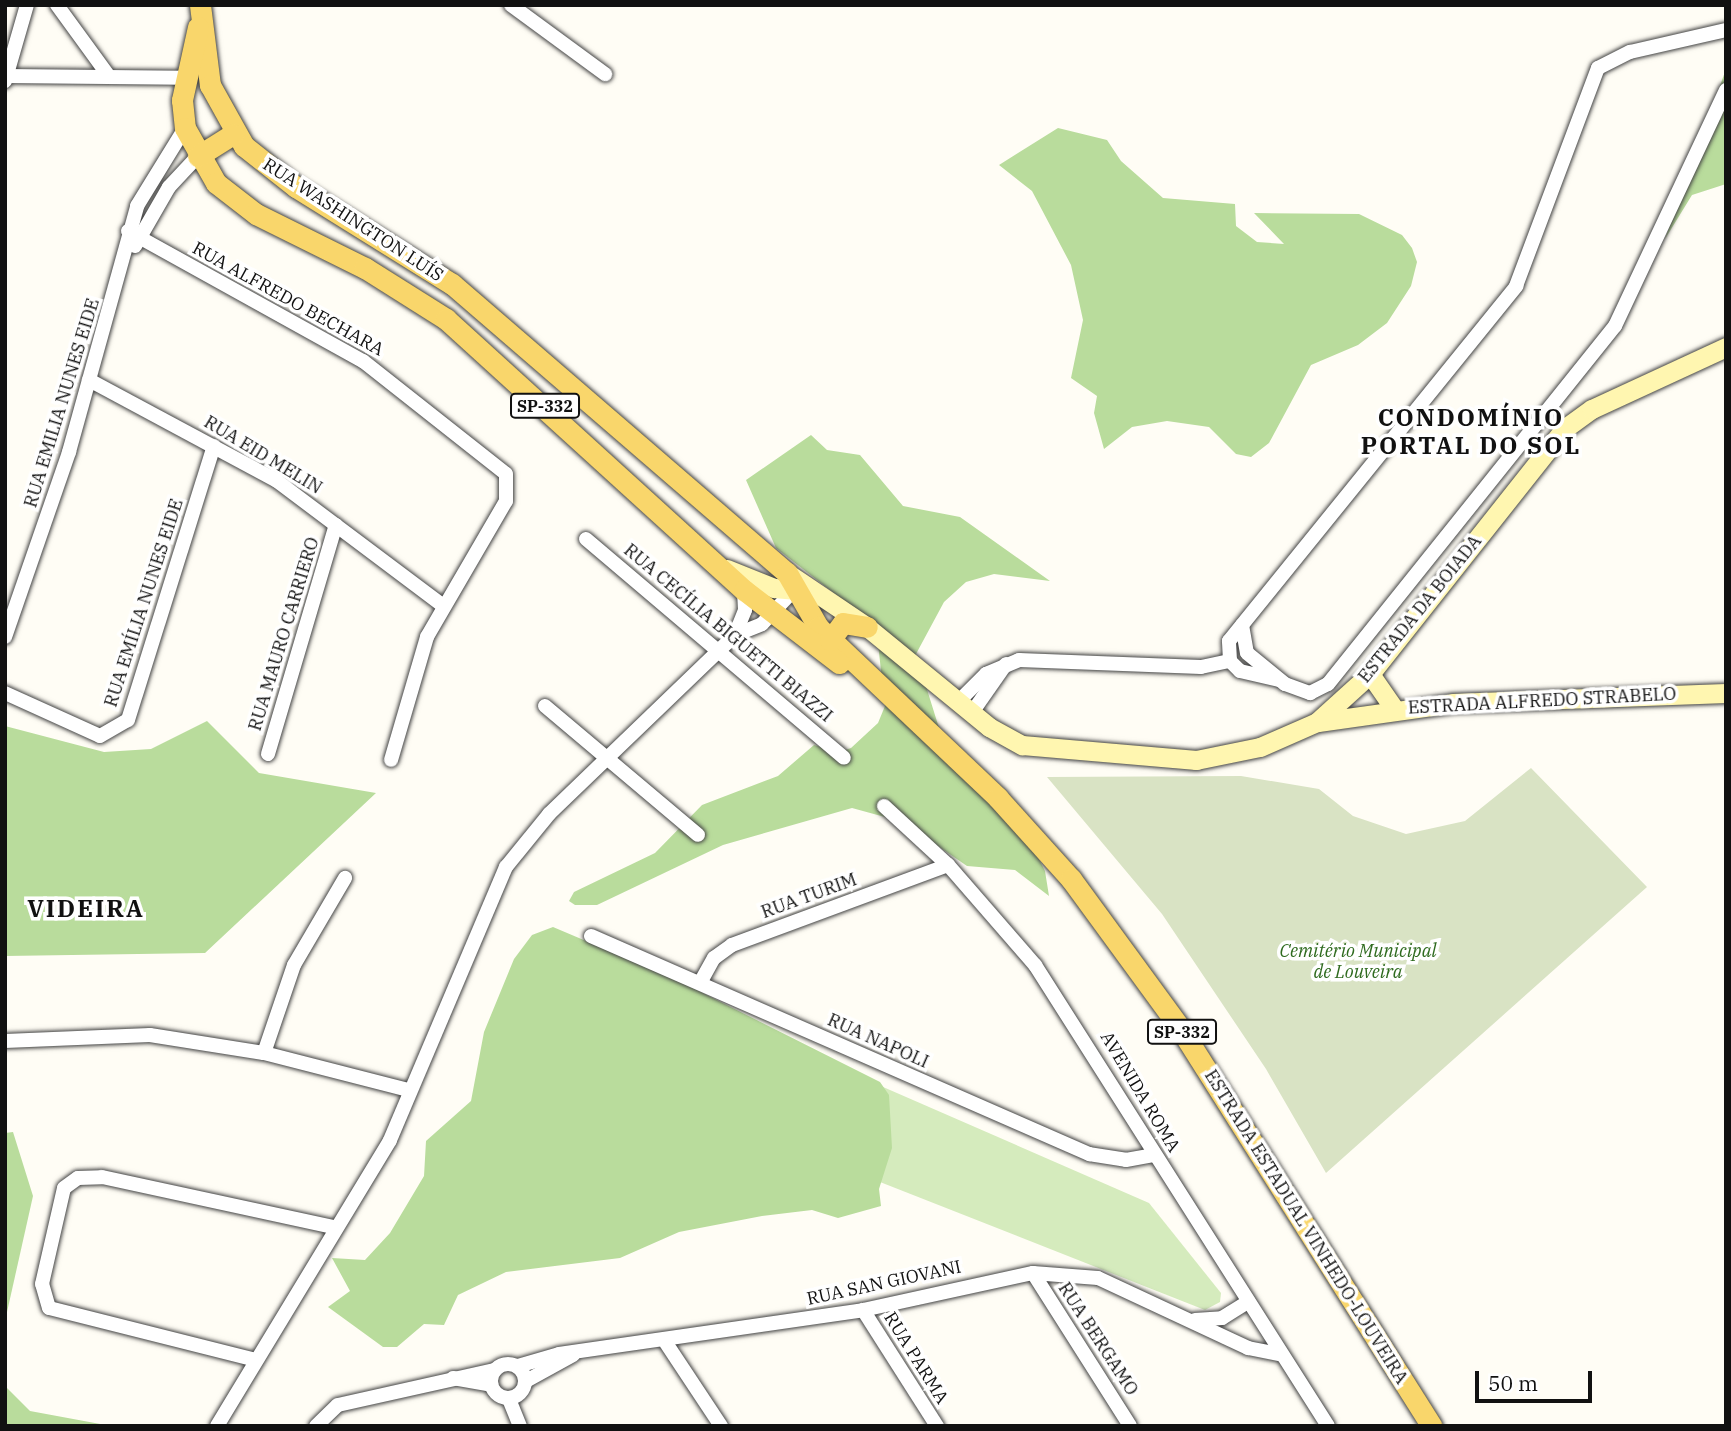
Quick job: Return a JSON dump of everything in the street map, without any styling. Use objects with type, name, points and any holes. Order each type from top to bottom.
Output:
[{"type":"main road","name":"SP-332","points":[[200,13],[183,78],[185,128],[198,156],[216,183],[256,214],[365,268],[446,319],[723,567],[744,590],[874,685]]},
{"type":"main road","name":"RUA WASHINGTON LUÍS","points":[[200,13],[221,115],[233,134],[296,187],[452,284],[708,506],[790,582]]},
{"type":"main road","points":[[185,128],[221,115]]},
{"type":"main road","points":[[198,156],[233,134]]},
{"type":"main road","name":"ESTRADA DA BOIADA","points":[[790,582],[817,592],[867,627],[965,708],[1035,749],[1196,760],[1260,747],[1317,722],[1370,674],[1564,429],[1592,409],[1726,347]]},
{"type":"main road","points":[[685,535],[708,506]]},
{"type":"main road","points":[[723,567],[790,582]]},
{"type":"main road","name":"SP-332","points":[[790,582],[830,640],[874,685]]},
{"type":"main road","points":[[830,640],[843,623],[867,627]]},
{"type":"main road","points":[[1370,674],[1395,709]]},
{"type":"main road","name":"ESTRADA ESTADUAL VINHEDO-LOUVEIRA","points":[[874,685],[998,798],[1113,933],[1432,1426]]},
{"type":"main road","name":"ESTRADA ALFREDO STRABELO","points":[[1317,722],[1395,709],[1576,695],[1726,693]]},
{"type":"street","points":[[27,5],[6,78],[108,75],[183,78]]},
{"type":"street","points":[[57,5],[108,75]]},
{"type":"street","points":[[511,5],[606,74]]},
{"type":"street","points":[[1726,30],[1630,52],[1598,68],[1516,286],[1241,625],[1229,641],[1230,661],[1246,674],[1279,680],[1310,693],[1328,684],[1615,326],[1726,90]]},
{"type":"street","name":"RUA EMILIA NUNES EIDE","points":[[5,637],[152,176],[185,128]]},
{"type":"street","name":"RUA EMILIA NUNES EIDE","points":[[134,235],[169,187],[198,156]]},
{"type":"street","name":"RUA ALFREDO BECHARA","points":[[134,235],[363,361],[506,474],[506,502],[441,604],[391,760]]},
{"type":"street","name":"RUA EID MELIN","points":[[89,380],[214,446],[337,525],[441,604]]},
{"type":"street","name":"RUA EMÍLIA NUNES EIDE","points":[[5,693],[100,736],[128,720],[214,446]]},
{"type":"street","name":"RUA MAURO CARRIERO","points":[[268,754],[337,525]]},
{"type":"street","name":"RUA CECÍLIA BIGUETTI BIAZZI","points":[[586,539],[721,650],[844,758]]},
{"type":"street","points":[[217,1426],[252,1359],[386,1146],[506,867],[531,832],[610,761],[735,635],[772,613],[790,582]]},
{"type":"street","points":[[735,635],[745,610],[744,590]]},
{"type":"street","points":[[1241,625],[1247,653],[1279,680]]},
{"type":"street","points":[[965,708],[1006,663],[1040,659],[1201,667],[1230,661]]},
{"type":"street","points":[[545,706],[698,835]]},
{"type":"street","name":"AVENIDA ROMA","points":[[884,806],[948,865],[1035,965],[1328,1426]]},
{"type":"street","name":"RUA TURIM","points":[[699,984],[714,958],[732,945],[948,865]]},
{"type":"street","points":[[264,1053],[294,965],[345,878]]},
{"type":"street","name":"RUA NAPOLI","points":[[591,936],[1090,1154],[1126,1160],[1154,1155]]},
{"type":"street","points":[[5,1041],[150,1035],[264,1053],[408,1090]]},
{"type":"street","points":[[252,1359],[57,1312],[44,1303],[42,1284],[59,1198],[78,1178],[102,1177],[333,1227]]},
{"type":"street","name":"RUA SAN GIOVANI","points":[[495,1370],[573,1355],[666,1343],[863,1310],[1033,1273],[1098,1278],[1195,1320],[1248,1348],[1280,1354]]},
{"type":"street","name":"RUA BERGAMO","points":[[1033,1273],[1130,1426]]},
{"type":"street","points":[[1195,1320],[1222,1318],[1248,1302]]},
{"type":"street","name":"RUA PARMA","points":[[863,1310],[937,1426]]},
{"type":"street","points":[[666,1343],[721,1426]]},
{"type":"street","name":"RUA SAN GIOVANI","points":[[509,1399],[526,1381],[573,1355]]},
{"type":"street","points":[[518,1366],[526,1381]]},
{"type":"street","points":[[317,1426],[338,1405],[495,1370],[491,1385]]},
{"type":"street","points":[[453,1378],[491,1385],[509,1399],[517,1424]]},
{"type":"green space","points":[[1726,69],[1726,184],[1692,195],[1665,239]]},
{"type":"green space","points":[[1058,128],[1107,140],[1121,161],[1163,198],[1235,204],[1236,226],[1257,242],[1284,244],[1254,213],[1359,214],[1402,235],[1412,248],[1417,262],[1411,286],[1387,323],[1358,345],[1311,365],[1269,443],[1251,457],[1236,454],[1209,427],[1167,421],[1132,427],[1104,449],[1094,413],[1097,396],[1071,378],[1083,320],[1071,265],[1032,191],[999,165]]},
{"type":"green space","points":[[811,435],[827,450],[860,455],[903,506],[960,517],[1050,581],[994,574],[966,582],[944,602],[916,654],[939,728],[1012,806],[1045,871],[1049,896],[1015,870],[967,866],[903,822],[852,808],[723,845],[597,905],[575,905],[569,901],[574,892],[655,853],[702,805],[778,776],[814,745],[839,752],[851,748],[878,723],[885,706],[876,626],[776,548],[746,480]]},
{"type":"green space","points":[[207,721],[259,773],[376,793],[205,953],[5,956],[5,726],[104,752],[151,749]]},
{"type":"green space","name":"Cemitério Municipal de Louveira","points":[[1531,768],[1647,887],[1326,1173],[1266,1069],[1162,914],[1047,777],[1241,776],[1319,789],[1353,816],[1406,834],[1465,821]]},
{"type":"green space","points":[[553,927],[671,977],[880,1082],[889,1095],[892,1148],[879,1189],[881,1206],[838,1218],[812,1210],[762,1216],[679,1232],[620,1258],[506,1272],[458,1295],[444,1325],[424,1324],[397,1347],[383,1347],[328,1307],[350,1291],[332,1258],[365,1260],[390,1233],[424,1176],[426,1141],[471,1101],[484,1032],[514,959],[532,935]]},
{"type":"green space","points":[[560,946],[1149,1203],[1221,1293],[1220,1302],[1205,1310],[880,1182]]},
{"type":"green space","points":[[13,1132],[33,1196],[5,1321],[5,1133]]},
{"type":"green space","points":[[5,1386],[30,1411],[111,1426],[5,1426]]},
{"type":"district","name":"CONDOMÍNIO PORTAL DO SOL","points":[[1471,432]]},
{"type":"district","name":"VIDEIRA","points":[[86,909]]}]
